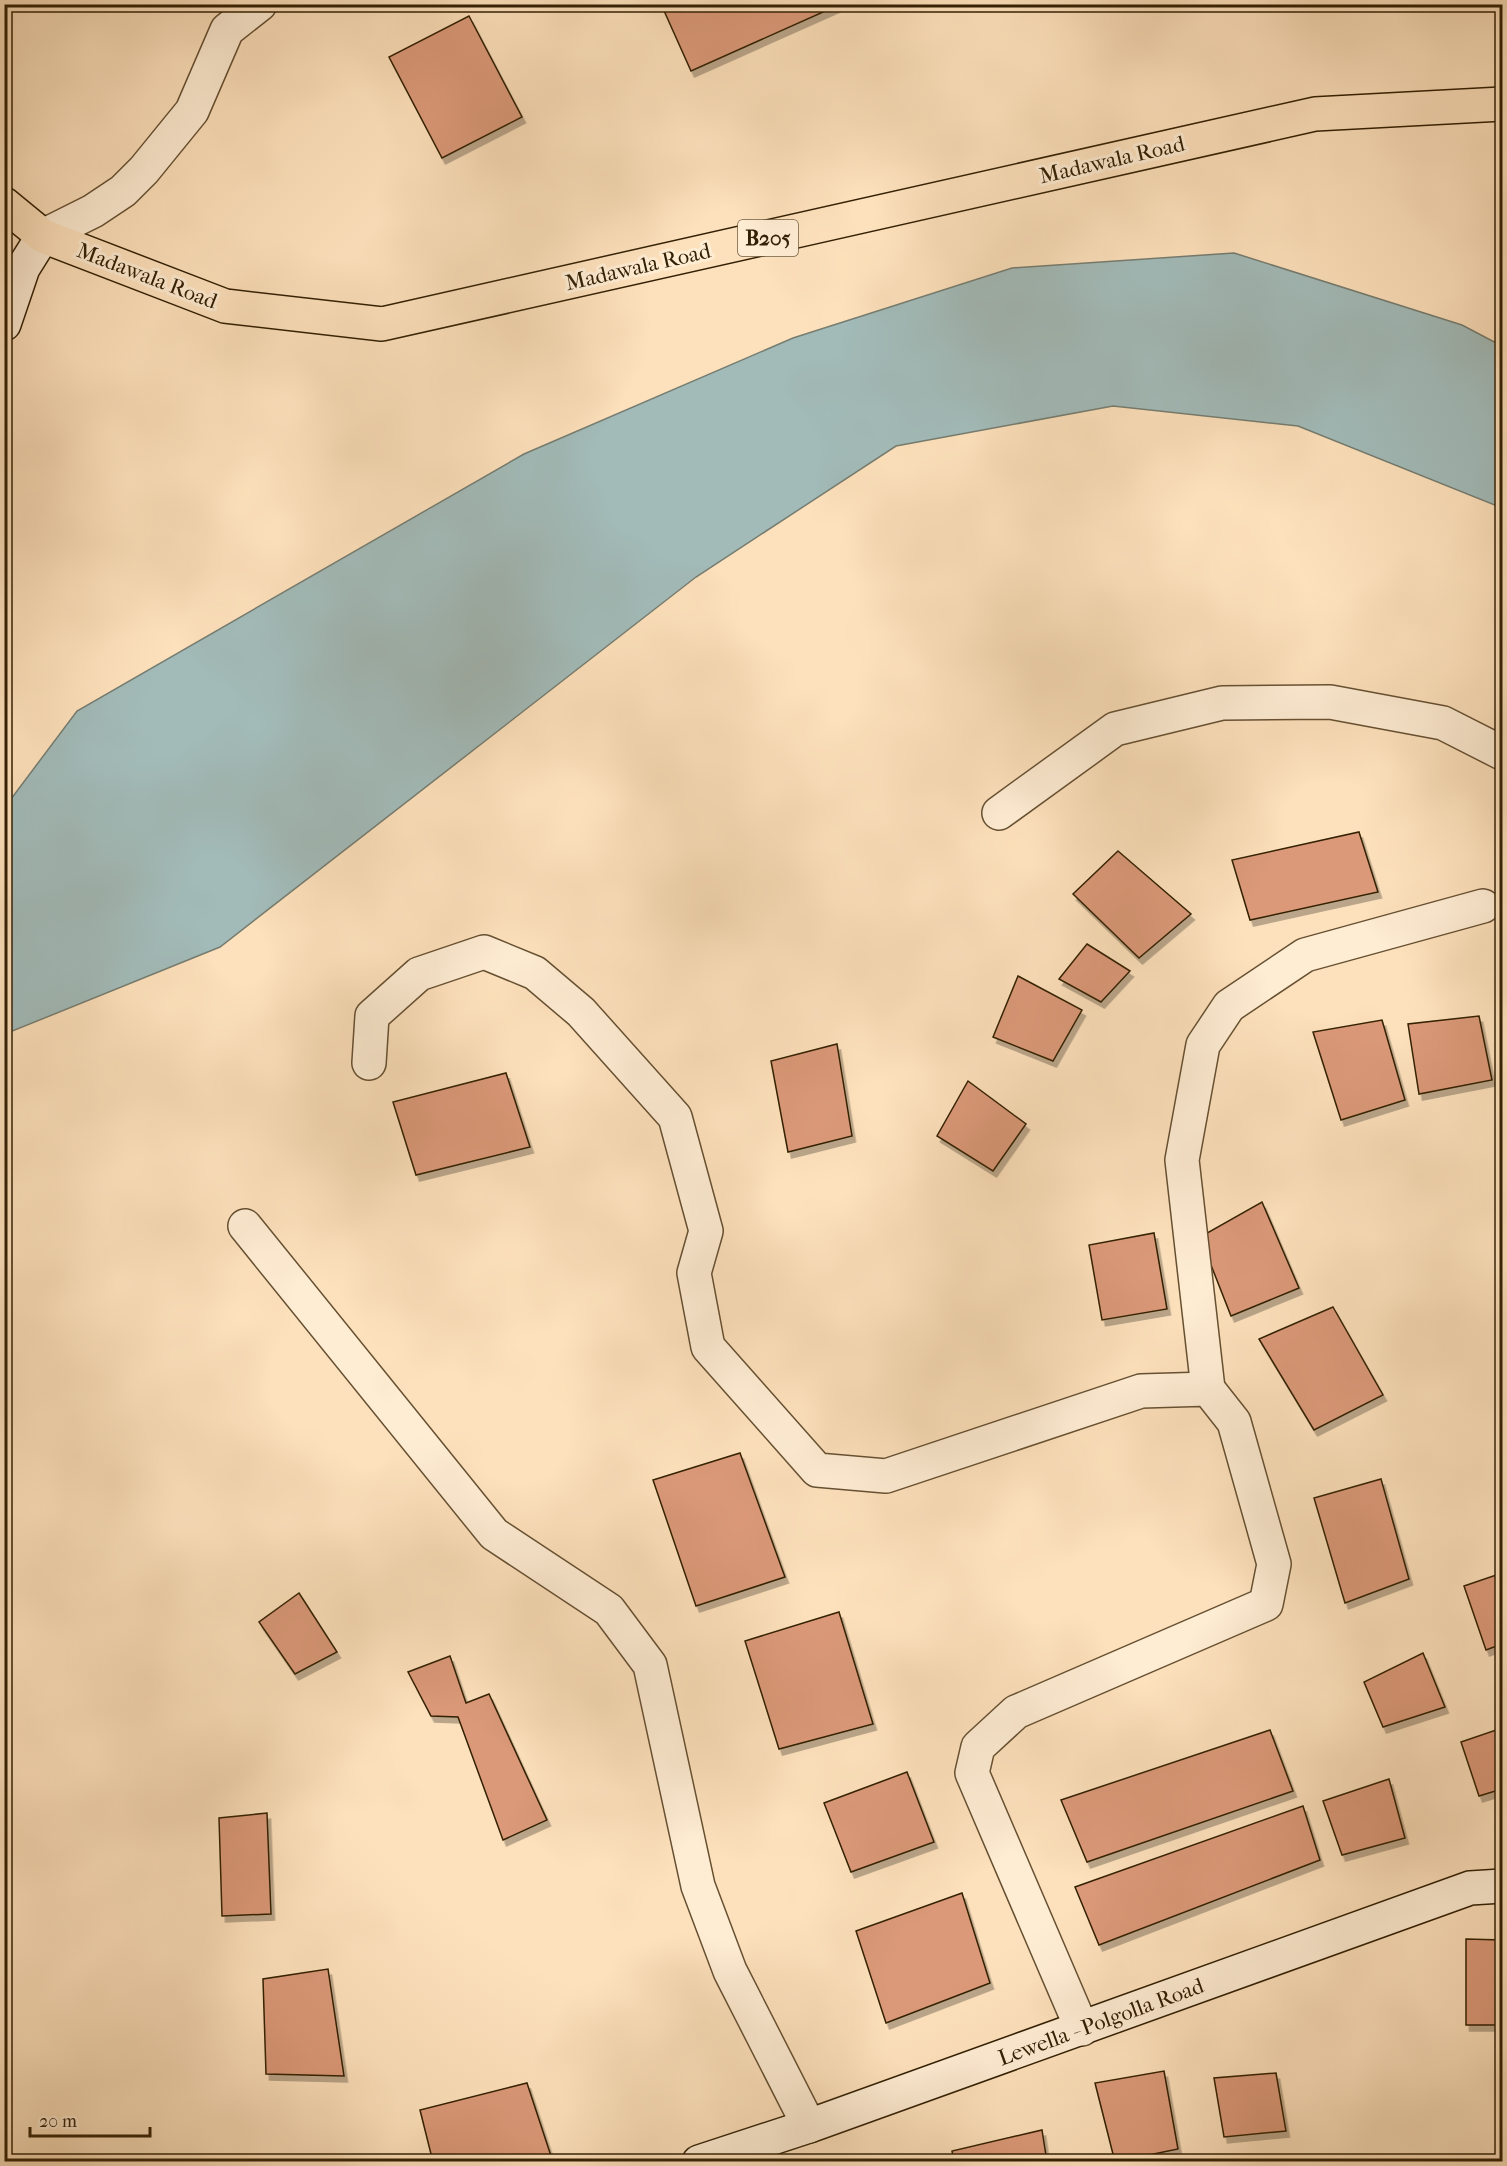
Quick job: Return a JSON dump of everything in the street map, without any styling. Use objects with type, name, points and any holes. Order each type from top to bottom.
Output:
[{"type":"main road","name":"Madawala Road","points":[[4,204],[43,236],[225,306],[382,324],[1315,114],[1503,104]]},
{"type":"street","points":[[4,324],[23,268],[43,236],[93,211],[123,191],[144,170],[192,111],[228,30],[260,4]]},
{"type":"street","points":[[999,813],[1115,729],[1222,703],[1330,702],[1443,723],[1503,753]]},
{"type":"street","points":[[1082,2029],[972,1773],[978,1747],[1016,1712],[1266,1604],[1274,1564],[1234,1422],[1208,1389],[1182,1160],[1203,1045],[1229,1006],[1305,955],[1483,906]]},
{"type":"street","points":[[369,1063],[372,1016],[419,974],[484,952],[535,973],[581,1012],[675,1117],[706,1232],[694,1273],[708,1347],[817,1470],[886,1476],[1140,1391],[1208,1389]]},
{"type":"street","points":[[245,1226],[494,1534],[609,1610],[650,1665],[698,1886],[730,1971],[809,2126]]},
{"type":"street","name":"Lewella - Polgolla Road","points":[[699,2162],[809,2126],[1082,2029],[1470,1888],[1503,1886]]},
{"type":"water","points":[[1234,253],[1462,325],[1502,346],[1502,508],[1298,426],[1113,406],[896,446],[696,577],[220,947],[5,1034],[5,807],[77,711],[524,454],[793,338],[1012,268]]},
{"type":"building","points":[[661,4],[841,4],[691,71]]},
{"type":"building","points":[[469,16],[522,117],[442,158],[389,57]]},
{"type":"building","points":[[1359,832],[1378,892],[1250,920],[1232,860]]},
{"type":"building","points":[[1118,851],[1191,914],[1139,958],[1073,894]]},
{"type":"building","points":[[1087,944],[1130,971],[1101,1002],[1059,979]]},
{"type":"building","points":[[1018,976],[1082,1010],[1053,1061],[993,1037]]},
{"type":"building","points":[[1479,1016],[1492,1080],[1419,1094],[1408,1024]]},
{"type":"building","points":[[1382,1020],[1405,1100],[1341,1120],[1313,1032]]},
{"type":"building","points":[[837,1044],[852,1136],[788,1152],[771,1061]]},
{"type":"building","points":[[506,1073],[530,1147],[416,1175],[393,1102]]},
{"type":"building","points":[[968,1081],[1026,1124],[993,1171],[937,1136]]},
{"type":"building","points":[[1262,1202],[1299,1288],[1231,1316],[1200,1237]]},
{"type":"building","points":[[1154,1233],[1167,1309],[1102,1320],[1089,1245]]},
{"type":"building","points":[[1333,1307],[1383,1395],[1314,1430],[1259,1339]]},
{"type":"building","points":[[740,1453],[785,1577],[696,1606],[653,1480]]},
{"type":"building","points":[[1381,1479],[1409,1579],[1345,1603],[1314,1498]]},
{"type":"building","points":[[1502,1573],[1502,1644],[1486,1650],[1464,1586]]},
{"type":"building","points":[[299,1593],[337,1652],[295,1674],[259,1622]]},
{"type":"building","points":[[839,1612],[873,1724],[779,1749],[745,1641]]},
{"type":"building","points":[[1423,1653],[1445,1707],[1383,1727],[1364,1682]]},
{"type":"building","points":[[450,1656],[466,1703],[489,1694],[547,1820],[503,1840],[458,1717],[431,1716],[408,1672]]},
{"type":"building","points":[[1502,1728],[1502,1789],[1479,1796],[1461,1742]]},
{"type":"building","points":[[1270,1730],[1293,1791],[1087,1862],[1061,1800]]},
{"type":"building","points":[[907,1772],[934,1842],[851,1872],[824,1803]]},
{"type":"building","points":[[1389,1779],[1405,1838],[1342,1855],[1323,1801]]},
{"type":"building","points":[[1303,1806],[1320,1860],[1099,1945],[1075,1887]]},
{"type":"building","points":[[267,1813],[271,1914],[222,1916],[219,1818]]},
{"type":"building","points":[[962,1893],[990,1983],[886,2023],[856,1931]]},
{"type":"building","points":[[1466,1939],[1502,1940],[1502,2025],[1466,2025]]},
{"type":"building","points":[[328,1969],[344,2076],[266,2074],[263,1979]]},
{"type":"building","points":[[1164,2071],[1178,2149],[1115,2162],[1095,2083]]},
{"type":"building","points":[[1276,2073],[1286,2131],[1224,2137],[1214,2078]]},
{"type":"building","points":[[527,2083],[553,2162],[433,2162],[420,2110]]},
{"type":"building","points":[[1042,2130],[1047,2162],[954,2162],[952,2151]]}]
